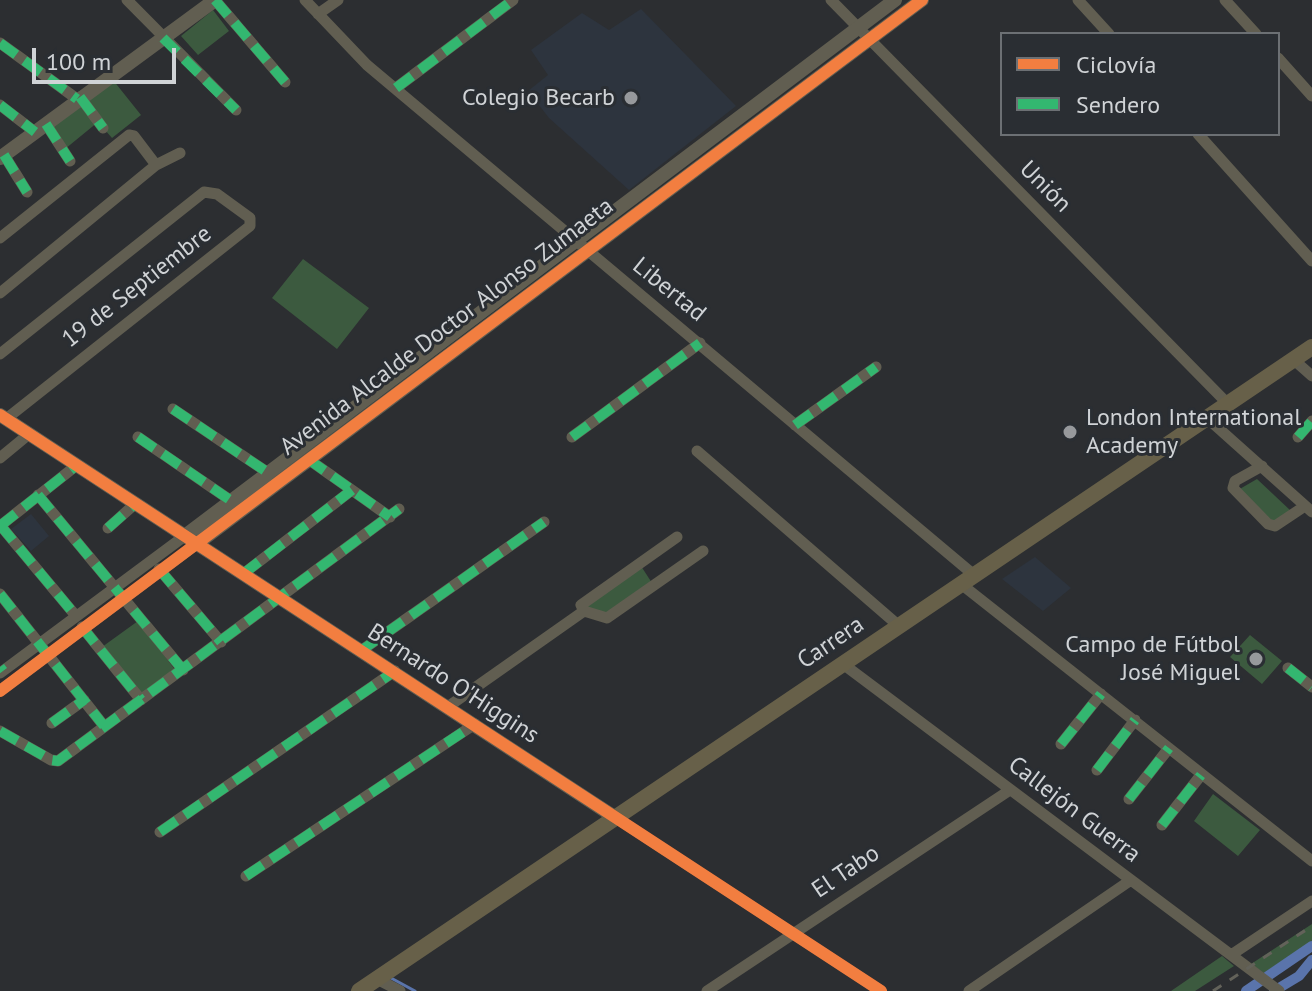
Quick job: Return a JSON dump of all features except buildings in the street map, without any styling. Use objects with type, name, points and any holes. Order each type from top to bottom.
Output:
[{"type":"main road","name":"Carrera","points":[[359,991],[1312,347]]},
{"type":"street","points":[[127,0],[236,110]]},
{"type":"street","points":[[27,192],[2,156],[215,0],[285,82]]},
{"type":"street","name":"Libertad","points":[[305,0],[367,65],[580,246],[700,343],[1101,694],[1312,861]]},
{"type":"street","points":[[318,14],[338,0]]},
{"type":"street","points":[[396,88],[513,0]]},
{"type":"street","name":"Unión","points":[[831,0],[1228,404]]},
{"type":"street","name":"Avenida Alcalde Doctor Alonso Zumaeta","points":[[1,670],[40,644],[113,586],[192,539],[308,459],[895,0]]},
{"type":"street","name":"Avenida Alcalde Doctor Alonso Zumaeta","points":[[0,691],[159,569],[230,500],[267,472],[922,0]]},
{"type":"street","points":[[1078,0],[1107,32]]},
{"type":"street","points":[[1225,0],[1254,32]]},
{"type":"street","points":[[0,43],[78,98],[103,128]]},
{"type":"street","points":[[1280,60],[1312,96]]},
{"type":"street","points":[[0,105],[41,128],[70,161]]},
{"type":"street","points":[[0,238],[129,135],[134,136],[156,165]]},
{"type":"street","points":[[1200,136],[1312,261]]},
{"type":"street","points":[[0,293],[156,165],[180,153]]},
{"type":"street","name":"19 de Septiembre","points":[[0,354],[209,191],[248,216],[250,226],[3,417]]},
{"type":"street","points":[[572,437],[700,343]]},
{"type":"street","points":[[1294,360],[1312,376]]},
{"type":"street","points":[[795,425],[876,367]]},
{"type":"street","points":[[173,409],[267,472]]},
{"type":"street","name":"Bernardo O'Higgins","points":[[3,417],[881,991]]},
{"type":"street","points":[[1207,418],[1262,466],[1308,509],[1275,526],[1268,524],[1233,488],[1235,481],[1262,466]]},
{"type":"street","points":[[1298,437],[1312,421]]},
{"type":"street","points":[[0,458],[29,434]]},
{"type":"street","points":[[138,437],[230,500]]},
{"type":"street","points":[[697,451],[899,626]]},
{"type":"street","points":[[0,731],[54,761],[183,670],[394,513],[352,490],[308,459]]},
{"type":"street","points":[[76,616],[0,526],[77,465]]},
{"type":"street","points":[[243,574],[352,490]]},
{"type":"street","points":[[38,495],[183,670]]},
{"type":"street","points":[[108,528],[136,503]]},
{"type":"street","points":[[362,650],[544,522]]},
{"type":"street","points":[[677,537],[581,605],[584,611],[607,618],[703,551]]},
{"type":"street","points":[[159,569],[221,642]]},
{"type":"street","points":[[0,594],[104,726]]},
{"type":"street","points":[[449,706],[584,611]]},
{"type":"street","points":[[82,627],[141,700]]},
{"type":"street","name":"Callejón Guerra","points":[[843,664],[1279,991]]},
{"type":"street","points":[[1288,668],[1312,687]]},
{"type":"street","points":[[160,832],[395,671]]},
{"type":"street","points":[[1061,744],[1101,694]]},
{"type":"street","points":[[52,723],[84,700]]},
{"type":"street","points":[[1097,770],[1135,720]]},
{"type":"street","points":[[246,876],[475,724]]},
{"type":"street","points":[[1129,799],[1169,748]]},
{"type":"street","points":[[1162,825],[1201,775]]},
{"type":"street","name":"El Tabo","points":[[707,991],[1010,790]]},
{"type":"street","points":[[969,991],[1131,880]]},
{"type":"street","points":[[1231,955],[1312,901]]},
{"type":"street","points":[[377,979],[400,991]]},
{"type":"shaded area","name":"Colegio Becarb","points":[[641,9],[736,106],[629,190],[549,118],[528,91],[548,75],[531,50],[582,13],[609,30]]},
{"type":"shaded area","points":[[31,514],[49,536],[31,551],[11,529]]},
{"type":"shaded area","points":[[1035,557],[1071,588],[1043,611],[1002,579]]},
{"type":"green space","points":[[213,10],[229,31],[198,55],[181,36]]},
{"type":"green space","points":[[113,80],[141,115],[112,138],[98,122],[65,149],[50,126]]},
{"type":"green space","points":[[303,259],[369,308],[337,349],[272,298]]},
{"type":"green space","points":[[1257,479],[1291,511],[1273,524],[1238,490]]},
{"type":"green space","points":[[641,566],[652,583],[607,616],[589,610],[585,605]]},
{"type":"green space","points":[[138,621],[176,671],[141,696],[102,647]]},
{"type":"green space","name":"Campo de Fútbol José Miguel","points":[[1250,635],[1282,661],[1262,684],[1230,657]]},
{"type":"green space","points":[[1213,794],[1260,830],[1238,856],[1194,821]]},
{"type":"green space","points":[[1312,924],[1312,941],[1264,973],[1251,964]]},
{"type":"green space","points":[[1222,956],[1234,966],[1195,991],[1171,991]]},
{"type":"waterway","points":[[1246,991],[1312,946]]},
{"type":"waterway","points":[[1274,991],[1299,976],[1312,960]]},
{"type":"waterway","points":[[391,978],[415,991]]},
{"type":"railway","points":[[1213,991],[1312,926]]},
{"type":"marked path","points":[[215,0],[285,82]]},
{"type":"marked path","points":[[396,88],[513,0]]},
{"type":"marked path","points":[[163,38],[236,110]]},
{"type":"marked path","points":[[0,43],[77,99]]},
{"type":"marked path","points":[[80,97],[103,128]]},
{"type":"marked path","points":[[0,105],[35,132]]},
{"type":"marked path","points":[[46,124],[70,161]]},
{"type":"marked path","points":[[4,155],[27,192]]},
{"type":"marked path","points":[[572,437],[700,343]]},
{"type":"marked path","points":[[795,425],[876,367]]},
{"type":"marked path","points":[[173,409],[267,472]]},
{"type":"marked path","points":[[1298,437],[1312,421]]},
{"type":"marked path","points":[[138,437],[230,500]]},
{"type":"marked path","points":[[308,459],[390,517]]},
{"type":"marked path","points":[[0,526],[77,465]]},
{"type":"marked path","points":[[243,574],[352,490]]},
{"type":"marked path","points":[[38,495],[183,670]]},
{"type":"marked path","points":[[108,528],[136,503]]},
{"type":"marked path","points":[[0,731],[58,761],[399,509]]},
{"type":"marked path","points":[[362,650],[544,522]]},
{"type":"marked path","points":[[0,525],[76,616]]},
{"type":"marked path","points":[[159,569],[221,642]]},
{"type":"marked path","points":[[0,594],[104,726]]},
{"type":"marked path","points":[[82,627],[141,700]]},
{"type":"marked path","points":[[0,667],[3,671]]},
{"type":"marked path","points":[[1288,668],[1312,687]]},
{"type":"marked path","points":[[160,832],[395,671]]},
{"type":"marked path","points":[[1061,744],[1101,694]]},
{"type":"marked path","points":[[52,723],[84,700]]},
{"type":"marked path","points":[[1097,770],[1135,720]]},
{"type":"marked path","points":[[246,876],[475,724]]},
{"type":"marked path","points":[[1129,799],[1169,748]]},
{"type":"marked path","points":[[1162,825],[1201,775]]},
{"type":"cycle path","points":[[0,691],[922,0]]},
{"type":"cycle path","points":[[0,415],[881,991]]},
{"type":"place","name":"Colegio Becarb","points":[[631,98]]},
{"type":"place","name":"London International Academy","points":[[1070,432]]},
{"type":"place","name":"Campo de Fútbol José Miguel","points":[[1256,659]]}]
